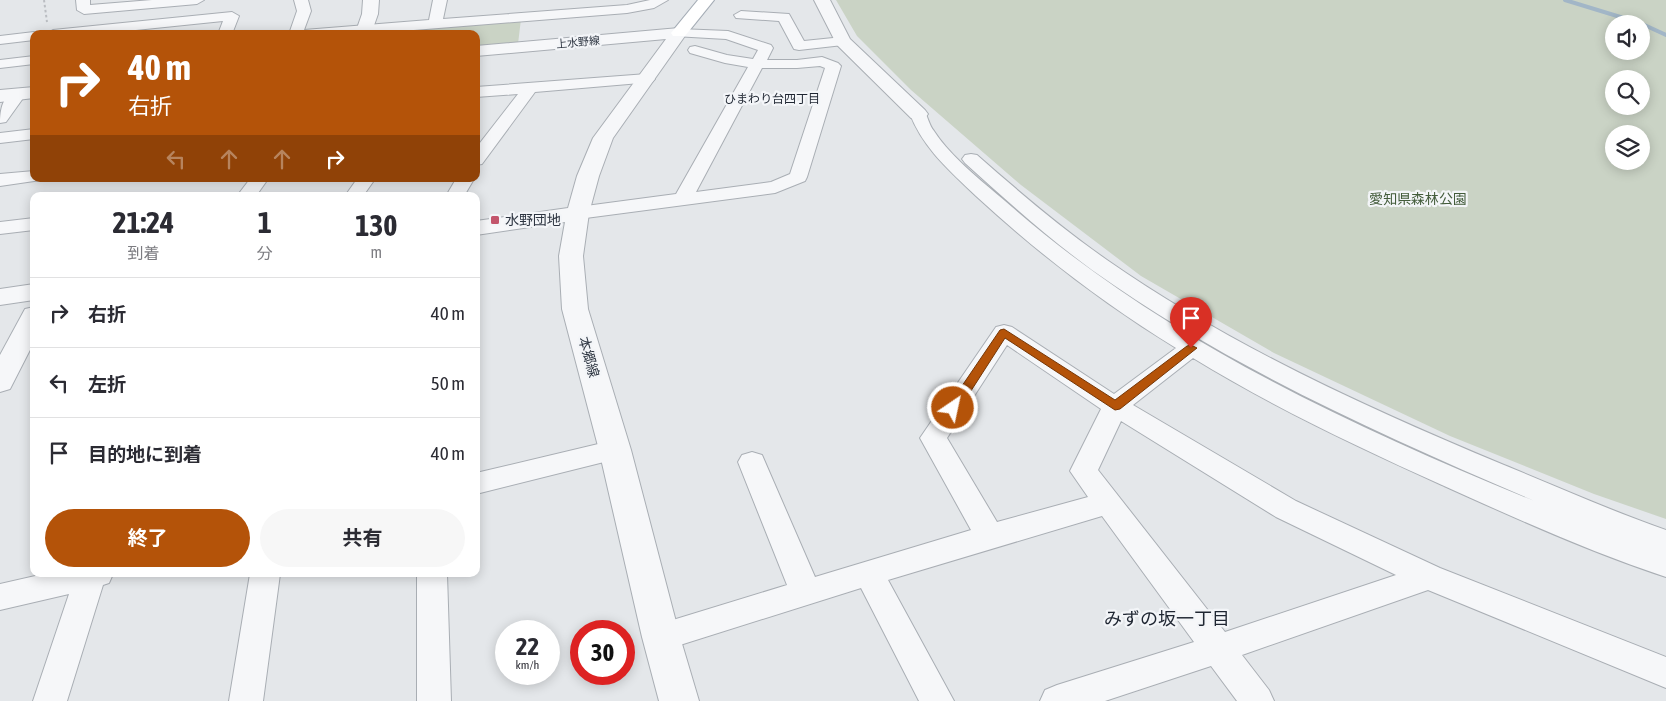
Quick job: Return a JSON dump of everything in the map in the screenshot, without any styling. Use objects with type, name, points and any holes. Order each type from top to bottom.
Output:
[{"type":"main road","points":[[679,33],[706,0]]},
{"type":"street","points":[[82,0],[84,10],[197,0]]},
{"type":"street","points":[[297,30],[304,12],[302,0]]},
{"type":"street","points":[[365,30],[370,14],[371,0]]},
{"type":"street","points":[[435,24],[443,0]]},
{"type":"street","points":[[382,30],[627,9],[649,5],[661,0]]},
{"type":"street","points":[[728,35],[751,0]]},
{"type":"street","points":[[822,0],[843,41],[918,114],[1051,229],[1100,265],[1186,320],[1298,384],[1446,453],[1666,542]]},
{"type":"street","points":[[741,15],[784,17],[799,46],[843,41]]},
{"type":"street","points":[[50,30],[232,16],[227,30]]},
{"type":"street","points":[[679,33],[728,35],[766,48],[682,200]]},
{"type":"street","name":"上水野線","points":[[480,51],[679,33]]},
{"type":"street","name":"本郷線","points":[[679,33],[604,138],[588,176],[578,213],[571,256],[575,309],[615,450],[660,637],[679,701]]},
{"type":"street","points":[[0,40],[30,36]]},
{"type":"street","points":[[480,227],[775,187],[798,177],[833,66],[822,61],[797,64],[757,64],[725,59],[695,50]]},
{"type":"street","points":[[0,64],[30,60]]},
{"type":"street","points":[[480,92],[647,79]]},
{"type":"street","points":[[480,155],[530,88]]},
{"type":"street","points":[[0,118],[17,94]]},
{"type":"street","points":[[918,114],[926,133],[966,176],[1013,220],[1064,263],[1191,348],[1309,412],[1445,477],[1523,510],[1666,565]]},
{"type":"street","points":[[0,138],[30,134]]},
{"type":"street","points":[[0,180],[30,176]]},
{"type":"street","points":[[249,192],[258,182]]},
{"type":"street","points":[[0,228],[30,224]]},
{"type":"street","points":[[0,297],[30,293]]},
{"type":"street","points":[[0,382],[30,324]]},
{"type":"street","points":[[990,536],[933,438],[1004,332],[1115,406],[1286,509],[1429,577],[1666,672]]},
{"type":"street","points":[[1191,348],[1115,406],[1084,471],[1257,701]]},
{"type":"street","points":[[480,483],[615,450]]},
{"type":"street","points":[[752,462],[806,593]]},
{"type":"street","points":[[660,637],[990,536],[1108,503]]},
{"type":"street","points":[[869,574],[937,701]]},
{"type":"street","points":[[0,597],[82,577]]},
{"type":"street","points":[[50,701],[93,577]]},
{"type":"street","points":[[246,701],[265,577]]},
{"type":"street","points":[[432,577],[434,701]]},
{"type":"street","points":[[1057,701],[1218,649],[1429,577]]},
{"type":"path","points":[[44,0],[50,30]]},
{"type":"green space","name":"愛知県森林公園","points":[[836,0],[1666,0],[1666,519],[1594,494],[1450,436],[1274,353],[1141,276],[1021,185],[911,90],[857,36]]},
{"type":"green space","points":[[521,19],[518,44],[480,48],[480,30],[410,30]]},
{"type":"waterway","points":[[1565,0],[1640,23],[1666,35]]},
{"type":"place","name":"水野団地","points":[[495,220]]},
{"type":"district","name":"ひまわり台四丁目","points":[[772,99]]},
{"type":"district","name":"みずの坂一丁目","points":[[1167,619]]},
{"type":"route","points":[[953,408],[1004,332],[1115,406],[1191,348]]}]
